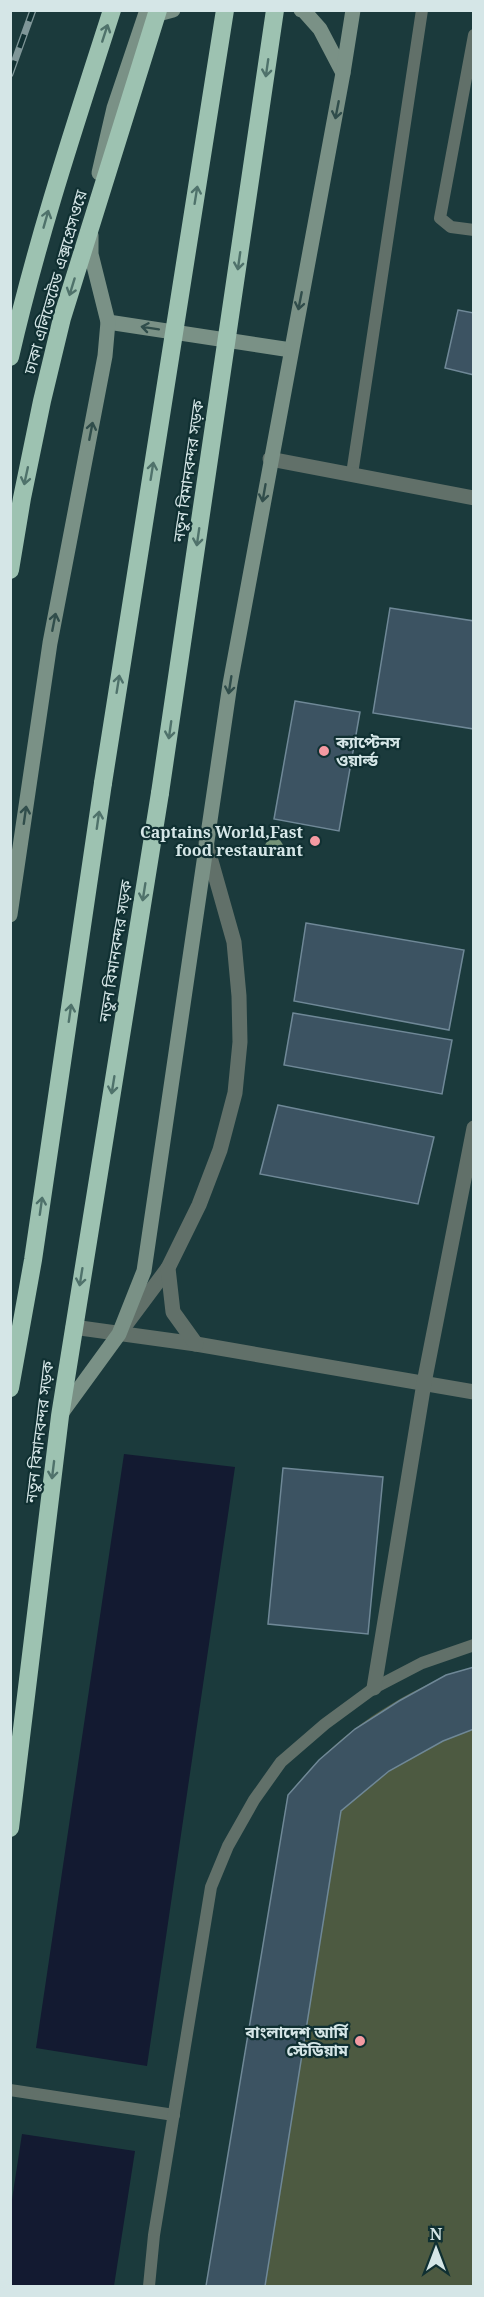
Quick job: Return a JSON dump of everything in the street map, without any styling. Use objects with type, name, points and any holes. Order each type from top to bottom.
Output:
[{"type":"highway","name":"ঢাকা এলিভেটেড এক্সপ্রেসওয়ে","points":[[10,357],[23,301],[52,199],[112,10]]},
{"type":"highway","name":"নতুন বিমানবন্দর সড়ক","points":[[10,1388],[33,1260],[103,783],[225,10]]},
{"type":"highway","name":"নতুন বিমানবন্দর সড়ক","points":[[10,1828],[60,1416],[160,793],[275,10]]},
{"type":"highway","name":"ঢাকা এলিভেটেড এক্সপ্রেসওয়ে","points":[[10,570],[24,487],[62,318],[151,13]]},
{"type":"main road","points":[[10,915],[50,643],[105,356],[108,322],[91,254],[91,207],[114,108],[151,13],[172,10]]},
{"type":"main road","points":[[301,10],[320,29],[343,74]]},
{"type":"main road","points":[[60,1416],[119,1334],[144,1271],[230,684],[353,10]]},
{"type":"main road","points":[[108,322],[291,350]]},
{"type":"street","points":[[270,459],[474,498]]},
{"type":"street","points":[[119,1334],[168,1268],[199,1205],[220,1149],[235,1093],[239,1052],[239,996],[234,942],[206,843]]},
{"type":"street","points":[[374,1688],[424,1383],[474,1128]]},
{"type":"street","points":[[168,1268],[173,1312],[196,1344]]},
{"type":"street","points":[[73,1327],[196,1344],[474,1392]]},
{"type":"lane","points":[[352,474],[422,10]]},
{"type":"lane","points":[[474,35],[440,218],[451,227],[474,231]]},
{"type":"lane","points":[[149,2286],[154,2235],[211,1887],[228,1846],[254,1800],[281,1762],[325,1724],[374,1688],[422,1663],[474,1645]]},
{"type":"lane","points":[[10,2090],[174,2115]]},
{"type":"green space","name":"বাংলাদেশ আর্মি স্টেডিয়াম","points":[[473,1667],[473,2286],[206,2286],[288,1795],[319,1760],[353,1730],[411,1693]]},
{"type":"water","points":[[124,1454],[235,1467],[147,2066],[36,2048]]},
{"type":"water","points":[[22,2134],[135,2151],[114,2286],[11,2286],[11,2206]]},
{"type":"building","points":[[458,310],[474,313],[474,375],[445,368]]},
{"type":"building","points":[[390,608],[474,621],[474,729],[373,713]]},
{"type":"building","points":[[295,701],[360,712],[339,831],[274,819]]},
{"type":"building","points":[[306,923],[464,950],[449,1030],[294,1001]]},
{"type":"building","points":[[293,1013],[452,1040],[442,1094],[284,1065]]},
{"type":"building","points":[[278,1105],[434,1137],[418,1204],[260,1174]]},
{"type":"building","points":[[283,1468],[383,1477],[368,1634],[268,1624]]},
{"type":"building","points":[[474,1667],[474,1729],[443,1741],[389,1771],[341,1811],[265,2286],[206,2286],[288,1795],[319,1760],[355,1729],[446,1675]]},
{"type":"railway","points":[[10,74],[33,10]]},
{"type":"place","name":"ক্যাপ্টেনস ওয়ার্ল্ড","points":[[324,751]]},
{"type":"place","name":"Captains World,Fast food restaurant","points":[[315,841]]},
{"type":"place","name":"বাংলাদেশ আর্মি স্টেডিয়াম","points":[[360,2041]]}]
